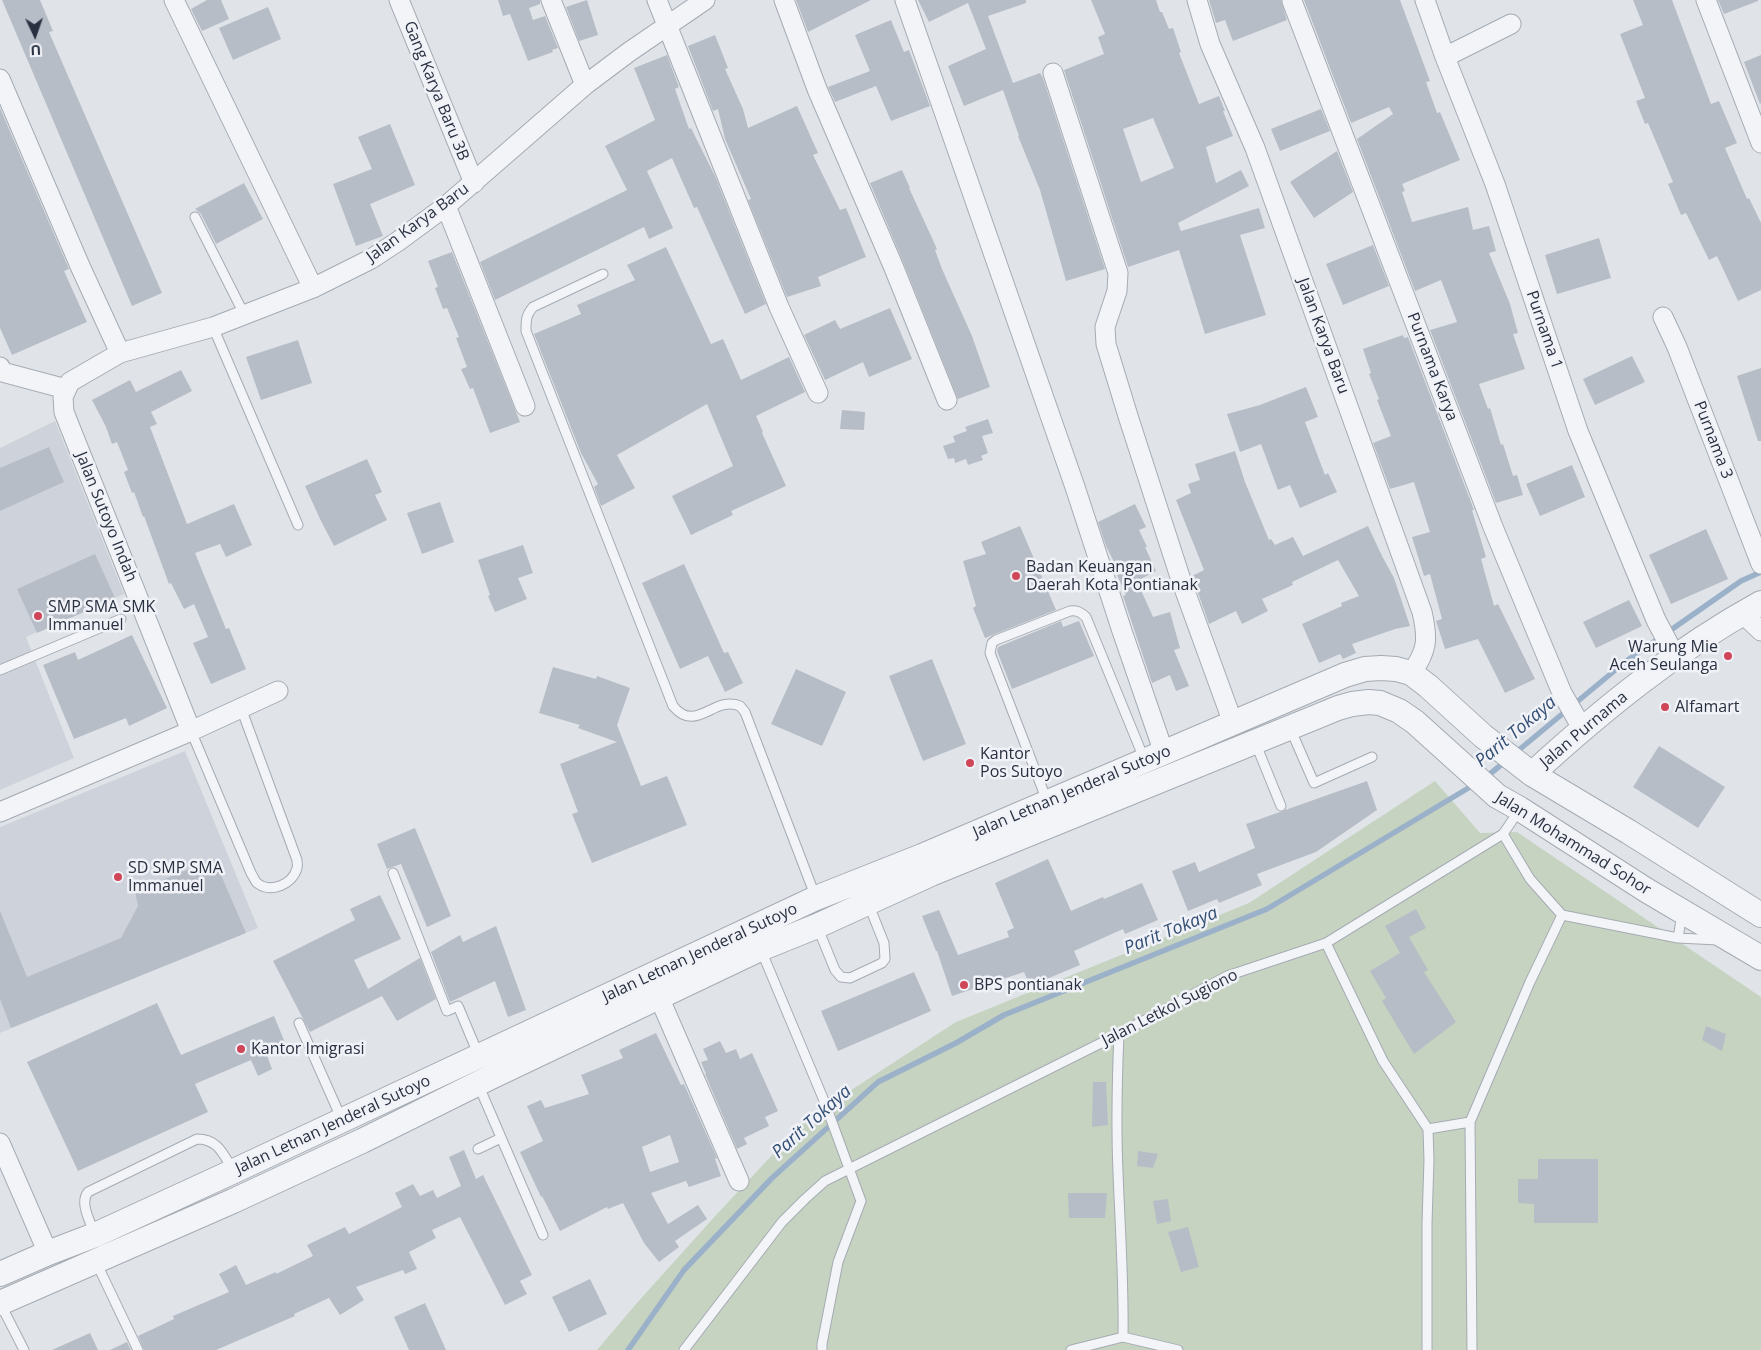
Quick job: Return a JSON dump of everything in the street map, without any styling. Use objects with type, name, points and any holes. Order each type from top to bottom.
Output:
[{"type":"street","points":[[174,0],[314,288]]},
{"type":"street","name":"Gang Karya Baru 3B","points":[[398,0],[474,183]]},
{"type":"street","points":[[551,0],[585,85]]},
{"type":"street","points":[[657,0],[779,307],[818,393]]},
{"type":"street","name":"Jalan Karya Baru","points":[[66,389],[70,382],[77,377],[120,353],[213,327],[314,288],[371,259],[446,206],[585,85],[705,0]]},
{"type":"street","points":[[784,0],[817,88],[894,268],[946,400]]},
{"type":"street","points":[[905,0],[1122,631],[1155,757]]},
{"type":"street","name":"Jalan Karya Baru","points":[[1197,0],[1210,44],[1255,148],[1422,612],[1427,641],[1423,655],[1411,673]]},
{"type":"street","name":"Purnama 1","points":[[1425,0],[1445,57],[1495,184],[1578,431],[1656,620],[1671,648]]},
{"type":"street","points":[[1706,0],[1761,143]]},
{"type":"street","name":"Purnama Karya","points":[[1292,1],[1493,527],[1562,694],[1578,721]]},
{"type":"street","points":[[1445,57],[1511,24]]},
{"type":"street","points":[[1053,73],[1118,273],[1117,291],[1105,327],[1106,344],[1181,580],[1233,723]]},
{"type":"street","points":[[0,79],[80,266],[120,353]]},
{"type":"street","points":[[446,206],[525,406]]},
{"type":"street","name":"Purnama 3","points":[[1662,317],[1677,347],[1761,564]]},
{"type":"street","points":[[1,370],[66,389]]},
{"type":"street","name":"Jalan Sutoyo Indah","points":[[66,389],[63,397],[64,412],[192,730]]},
{"type":"street","points":[[1751,608],[1761,631]]},
{"type":"street","name":"Jalan Purnama","points":[[1528,771],[1578,721],[1671,648],[1751,608]]},
{"type":"street","name":"Jalan Letnan Jenderal Sutoyo","points":[[0,1302],[96,1262],[362,1142],[478,1084],[760,949],[817,926],[868,902],[927,865],[1048,802],[1345,675],[1365,669],[1396,669],[1411,673]]},
{"type":"street","points":[[1411,673],[1483,736],[1528,771],[1629,832],[1761,916]]},
{"type":"street","points":[[0,812],[278,691]]},
{"type":"street","name":"Jalan Letnan Jenderal Sutoyo","points":[[0,1274],[95,1235],[234,1171],[816,898],[927,865],[1255,742],[1338,708],[1369,702],[1380,703],[1399,711]]},
{"type":"street","name":"Jalan Mohammad Sohor","points":[[1399,711],[1416,722],[1496,796],[1520,809],[1646,890],[1761,958]]},
{"type":"street","points":[[659,997],[739,1181]]},
{"type":"street","points":[[0,1143],[48,1253]]},
{"type":"lane","points":[[195,217],[244,314]]},
{"type":"lane","points":[[603,274],[533,308],[528,313],[526,319],[526,331],[672,706],[685,717],[694,716],[729,703],[740,706],[745,712],[816,898]]},
{"type":"lane","points":[[213,327],[298,525]]},
{"type":"lane","points":[[1048,802],[990,653],[992,643],[996,640],[1070,611],[1076,610],[1081,612],[1086,617],[1155,757]]},
{"type":"lane","points":[[0,670],[121,619]]},
{"type":"lane","points":[[192,730],[251,873],[257,883],[270,888],[283,885],[292,877],[297,868],[297,860],[241,708]]},
{"type":"lane","points":[[1290,728],[1314,782],[1372,757]]},
{"type":"lane","points":[[1255,742],[1281,806]]},
{"type":"lane","name":"Jalan Letkol Sugiono","points":[[684,1350],[782,1222],[825,1181],[1119,1034],[1227,976],[1326,944],[1503,834],[1520,809]]},
{"type":"lane","points":[[1503,834],[1530,879],[1562,916],[1678,938],[1732,940]]},
{"type":"lane","points":[[393,873],[447,1011],[458,1006],[479,1056]]},
{"type":"lane","points":[[817,926],[834,970],[841,978],[850,978],[882,963],[885,959],[884,943],[868,902]]},
{"type":"lane","points":[[1678,938],[1683,912]]},
{"type":"lane","points":[[1472,1350],[1470,1122],[1530,982],[1562,916]]},
{"type":"lane","points":[[1326,944],[1383,1061],[1428,1129],[1427,1350]]},
{"type":"lane","points":[[760,949],[825,1103],[860,1200],[838,1262],[820,1348]]},
{"type":"lane","points":[[299,1023],[342,1120]]},
{"type":"lane","points":[[1119,1034],[1117,1099],[1124,1306],[1123,1337]]},
{"type":"lane","points":[[478,1084],[543,1235]]},
{"type":"lane","points":[[1428,1129],[1470,1122]]},
{"type":"lane","points":[[478,1149],[501,1138]]},
{"type":"lane","points":[[95,1235],[85,1202],[85,1196],[88,1192],[198,1139],[211,1141],[216,1145],[234,1171]]},
{"type":"lane","points":[[96,1262],[138,1350]]},
{"type":"lane","points":[[0,1302],[24,1350]]},
{"type":"lane","points":[[1071,1350],[1123,1337],[1178,1350]]},
{"type":"shaded area","name":"SMP SMA SMK Immanuel","points":[[55,421],[124,594],[26,637],[74,758],[0,790],[0,448]]},
{"type":"shaded area","name":"SD SMP SMA Immanuel","points":[[185,751],[258,928],[0,1033],[0,827]]},
{"type":"green space","points":[[1435,781],[1480,833],[1517,832],[1761,997],[1761,1350],[597,1350],[717,1214],[805,1120],[956,1022],[1249,903]]},
{"type":"building","points":[[2,0],[40,0],[53,31],[49,32],[162,293],[132,306]]},
{"type":"building","points":[[207,0],[221,0],[229,19],[202,31],[191,9]]},
{"type":"building","points":[[498,0],[540,0],[540,4],[529,8],[533,20],[545,16],[558,48],[552,50],[553,52],[528,61],[510,14],[503,16]]},
{"type":"building","points":[[587,0],[598,35],[579,41],[566,7]]},
{"type":"building","points":[[796,0],[871,0],[808,32]]},
{"type":"building","points":[[918,0],[1026,0],[1026,3],[988,16],[1013,83],[1040,73],[1043,78],[1105,269],[1066,281],[1040,190],[1018,136],[1003,90],[964,106],[948,66],[986,49],[968,3],[929,22]]},
{"type":"building","points":[[1091,0],[1156,0],[1169,29],[1173,28],[1181,52],[1179,53],[1199,104],[1219,96],[1233,136],[1206,147],[1216,183],[1241,170],[1249,186],[1178,223],[1181,231],[1259,208],[1265,228],[1240,235],[1266,315],[1205,334],[1179,250],[1128,267],[1064,70],[1104,54],[1098,37],[1105,34]],"holes":[[[1153,118],[1174,168],[1141,182],[1123,129]]]},
{"type":"building","points":[[1209,0],[1281,0],[1287,20],[1233,41],[1225,20],[1216,23]]},
{"type":"building","points":[[1304,0],[1400,0],[1430,81],[1426,82],[1437,113],[1440,112],[1460,160],[1402,184],[1405,191],[1402,192],[1412,222],[1468,207],[1473,230],[1489,226],[1496,251],[1489,253],[1510,304],[1518,333],[1513,334],[1525,369],[1479,384],[1488,409],[1490,408],[1513,476],[1517,475],[1523,495],[1496,503],[1430,330],[1457,322],[1441,280],[1415,291],[1357,139],[1393,114],[1389,107],[1351,123]]},
{"type":"building","points":[[1633,0],[1672,0],[1711,104],[1719,101],[1737,143],[1725,148],[1747,199],[1749,198],[1761,223],[1761,290],[1738,301],[1717,256],[1709,260],[1686,213],[1681,215],[1668,184],[1673,182],[1648,123],[1645,124],[1636,101],[1645,98],[1620,34],[1643,25]]},
{"type":"building","points":[[1718,0],[1758,0],[1758,1],[1724,14]]},
{"type":"building","points":[[268,7],[281,39],[233,60],[219,28]]},
{"type":"building","points":[[891,20],[904,52],[909,50],[930,106],[891,121],[876,86],[835,102],[828,87],[870,71],[855,35]]},
{"type":"building","points":[[715,35],[728,68],[725,69],[743,109],[748,128],[797,106],[818,153],[813,155],[840,210],[846,208],[866,257],[818,277],[821,286],[787,297],[748,200],[751,199],[725,139],[718,109],[713,111],[688,46]]},
{"type":"building","points":[[667,55],[679,87],[675,89],[689,129],[691,128],[715,176],[766,304],[745,314],[697,207],[694,208],[672,158],[647,171],[673,228],[649,239],[644,227],[495,300],[480,262],[627,190],[605,146],[655,120],[634,68]]},
{"type":"building","points":[[1761,55],[1761,103],[1760,104],[1744,62]]},
{"type":"building","points":[[0,108],[69,269],[64,271],[87,322],[12,355],[0,328]]},
{"type":"building","points":[[1321,109],[1330,131],[1280,151],[1271,129]]},
{"type":"building","points":[[390,124],[415,185],[370,204],[383,236],[356,246],[333,184],[372,169],[358,137]]},
{"type":"building","points":[[1337,151],[1353,192],[1314,218],[1290,182]]},
{"type":"building","points":[[902,170],[937,249],[935,250],[942,269],[972,336],[990,387],[958,399],[870,183]]},
{"type":"building","points":[[244,183],[263,219],[216,244],[201,214],[195,209]]},
{"type":"building","points":[[1599,238],[1611,278],[1557,294],[1545,255]]},
{"type":"building","points":[[1373,245],[1389,286],[1343,305],[1326,264]]},
{"type":"building","points":[[666,247],[711,344],[723,339],[741,380],[789,357],[805,392],[756,416],[786,486],[731,511],[733,515],[691,535],[672,496],[733,466],[707,404],[617,455],[635,488],[601,506],[594,487],[598,484],[581,453],[534,334],[581,314],[577,305],[635,280],[627,265]]},
{"type":"building","points":[[452,252],[520,422],[490,433],[473,388],[470,389],[461,369],[467,367],[456,338],[459,337],[447,308],[443,309],[435,288],[438,287],[428,261]]},
{"type":"building","points":[[890,308],[912,359],[869,377],[863,362],[825,380],[804,335],[835,320],[840,329]]},
{"type":"building","points":[[1403,335],[1404,338],[1408,337],[1474,510],[1472,510],[1486,557],[1481,559],[1494,606],[1498,604],[1535,679],[1505,693],[1478,639],[1445,649],[1436,621],[1442,619],[1430,574],[1424,576],[1412,537],[1430,532],[1414,482],[1390,489],[1373,443],[1391,436],[1377,400],[1379,399],[1369,374],[1371,373],[1363,349]]},
{"type":"building","points":[[298,340],[312,383],[261,400],[246,357]]},
{"type":"building","points":[[1632,356],[1645,382],[1595,405],[1583,379]]},
{"type":"building","points":[[1761,368],[1761,441],[1758,441],[1737,376]]},
{"type":"building","points":[[181,370],[192,391],[151,412],[157,424],[150,427],[187,524],[234,504],[252,545],[226,557],[220,544],[195,553],[226,629],[229,628],[246,669],[211,684],[193,643],[208,637],[194,604],[184,609],[171,583],[169,584],[144,516],[124,472],[128,470],[117,442],[112,444],[106,427],[92,400],[130,380],[136,392]]},
{"type":"building","points":[[1306,387],[1318,417],[1305,422],[1325,475],[1328,473],[1337,492],[1300,508],[1290,485],[1278,490],[1261,444],[1240,452],[1227,414],[1260,405]]},
{"type":"building","points":[[842,410],[865,412],[864,430],[840,429]]},
{"type":"building","points":[[988,419],[993,433],[982,436],[988,453],[981,456],[983,460],[968,465],[966,459],[955,463],[954,458],[948,459],[943,446],[955,442],[953,436],[967,431],[965,427]]},
{"type":"building","points":[[49,447],[64,482],[0,511],[0,468]]},
{"type":"building","points":[[1235,451],[1245,482],[1269,540],[1271,539],[1275,545],[1293,537],[1303,556],[1368,526],[1394,578],[1410,626],[1395,629],[1352,644],[1356,653],[1343,659],[1340,654],[1319,663],[1302,624],[1342,606],[1341,603],[1359,596],[1338,560],[1292,582],[1293,585],[1262,599],[1268,611],[1242,624],[1236,611],[1209,624],[1192,576],[1204,570],[1176,500],[1191,493],[1188,484],[1200,480],[1195,464]]},
{"type":"building","points":[[367,459],[382,492],[375,495],[387,520],[334,546],[305,486]]},
{"type":"building","points":[[1572,465],[1585,497],[1540,516],[1526,484]]},
{"type":"building","points":[[440,502],[454,542],[422,554],[407,513]]},
{"type":"building","points":[[1135,504],[1146,527],[1139,530],[1156,571],[1137,581],[1153,617],[1170,612],[1180,648],[1174,650],[1189,686],[1176,691],[1170,675],[1152,683],[1123,596],[1126,595],[1117,575],[1120,574],[1106,546],[1098,522]]},
{"type":"building","points":[[1020,526],[1056,610],[985,638],[973,608],[976,606],[963,561],[986,554],[981,542]]},
{"type":"building","points":[[1706,529],[1728,579],[1671,604],[1649,555]]},
{"type":"building","points":[[523,545],[533,573],[518,578],[527,599],[495,612],[488,596],[490,595],[478,560]]},
{"type":"building","points":[[95,554],[115,598],[37,633],[17,589]]},
{"type":"building","points":[[684,564],[724,653],[728,652],[743,683],[725,692],[708,656],[680,669],[642,583]]},
{"type":"building","points":[[1629,600],[1642,626],[1596,648],[1583,622]]},
{"type":"building","points":[[1061,621],[1063,627],[1079,621],[1094,656],[1012,689],[997,651],[998,647]]},
{"type":"building","points":[[132,635],[167,708],[129,726],[126,718],[74,739],[43,665],[75,652],[78,660]]},
{"type":"building","points":[[932,659],[966,744],[923,761],[889,676]]},
{"type":"building","points":[[553,667],[596,679],[597,676],[630,688],[617,725],[641,786],[667,776],[687,825],[592,863],[572,814],[578,812],[560,764],[617,742],[578,728],[580,725],[539,713]]},
{"type":"building","points":[[796,669],[846,692],[822,746],[771,724]]},
{"type":"building","points":[[1659,746],[1725,787],[1698,828],[1633,787]]},
{"type":"building","points":[[1367,781],[1377,810],[1316,852],[1257,874],[1262,885],[1219,903],[1217,899],[1188,911],[1172,871],[1195,862],[1199,872],[1255,848],[1246,824]]},
{"type":"building","points":[[415,828],[451,916],[427,927],[401,864],[387,869],[377,844]]},
{"type":"building","points":[[214,859],[246,933],[11,1028],[0,999],[0,911],[27,977],[121,938],[138,906],[135,891]]},
{"type":"building","points":[[1048,859],[1071,911],[1142,883],[1158,920],[1125,934],[1123,929],[1074,951],[1080,965],[1030,986],[1024,972],[952,996],[937,951],[922,916],[939,910],[958,955],[1009,937],[1007,931],[1014,928],[995,883]]},
{"type":"building","points":[[380,895],[401,939],[354,960],[368,989],[420,958],[436,999],[397,1021],[382,996],[310,1032],[273,961],[355,920],[350,909]]},
{"type":"building","points":[[1416,909],[1426,928],[1409,937],[1428,970],[1424,972],[1456,1022],[1414,1054],[1382,1001],[1386,998],[1370,971],[1400,953],[1385,926]]},
{"type":"building","points":[[496,926],[526,1010],[508,1017],[495,981],[450,1002],[431,952],[460,935],[463,942]]},
{"type":"building","points":[[914,972],[931,1011],[838,1051],[821,1011]]},
{"type":"building","points":[[157,1003],[181,1055],[274,1016],[286,1045],[266,1053],[272,1069],[258,1076],[251,1060],[195,1084],[208,1112],[78,1171],[27,1062]]},
{"type":"building","points":[[1706,1026],[1726,1034],[1722,1051],[1702,1040]]},
{"type":"building","points":[[656,1033],[681,1085],[684,1084],[717,1158],[715,1159],[721,1176],[689,1187],[686,1181],[651,1193],[668,1224],[698,1205],[707,1219],[675,1241],[679,1247],[659,1262],[644,1243],[623,1203],[608,1209],[607,1207],[560,1231],[541,1197],[520,1152],[543,1141],[527,1106],[541,1100],[545,1108],[589,1094],[581,1075],[623,1058],[619,1050]],"holes":[[[670,1135],[679,1162],[650,1172],[642,1147]]]},
{"type":"building","points":[[720,1041],[726,1053],[736,1049],[740,1059],[752,1053],[778,1111],[765,1117],[769,1126],[744,1138],[747,1144],[737,1149],[701,1062],[708,1060],[703,1049]]},
{"type":"building","points":[[1093,1082],[1106,1082],[1108,1125],[1092,1127]]},
{"type":"building","points":[[464,1150],[476,1179],[483,1175],[532,1275],[520,1281],[527,1294],[505,1305],[460,1217],[432,1230],[436,1238],[409,1252],[417,1269],[405,1274],[403,1270],[356,1287],[364,1300],[340,1315],[329,1298],[294,1314],[295,1316],[216,1350],[144,1350],[138,1336],[174,1319],[173,1316],[229,1292],[219,1274],[236,1265],[246,1285],[276,1272],[276,1274],[313,1256],[307,1245],[345,1227],[349,1234],[402,1207],[395,1193],[413,1184],[420,1196],[433,1190],[437,1198],[461,1186],[449,1157]]},
{"type":"building","points":[[1138,1151],[1158,1154],[1153,1168],[1137,1166]]},
{"type":"building","points":[[1538,1159],[1598,1159],[1598,1223],[1534,1223],[1534,1204],[1518,1203],[1518,1179],[1538,1179]]},
{"type":"building","points":[[1068,1193],[1107,1193],[1105,1218],[1069,1218]]},
{"type":"building","points":[[1168,1199],[1171,1221],[1157,1224],[1153,1201]]},
{"type":"building","points":[[1188,1227],[1199,1267],[1181,1272],[1168,1232]]},
{"type":"building","points":[[590,1279],[607,1314],[569,1332],[552,1297]]},
{"type":"building","points":[[425,1303],[446,1350],[409,1350],[394,1317]]},
{"type":"building","points":[[90,1333],[98,1350],[52,1350]]},
{"type":"building","points":[[127,1342],[131,1350],[110,1350]]},
{"type":"waterway","name":"Parit Tokaya","points":[[1514,754],[1625,662],[1741,581],[1761,572]]},
{"type":"waterway","name":"Parit Tokaya","points":[[1485,778],[1507,760]]},
{"type":"waterway","name":"Parit Tokaya","points":[[628,1350],[684,1270],[772,1178],[878,1082],[956,1043],[1004,1015],[1267,909],[1475,784]]},
{"type":"place","name":"Badan Keuangan Daerah Kota Pontianak","points":[[1016,576]]},
{"type":"place","name":"SMP SMA SMK Immanuel","points":[[38,616]]},
{"type":"place","name":"Warung Mie Aceh Seulanga","points":[[1728,656]]},
{"type":"place","name":"Alfamart","points":[[1665,707]]},
{"type":"place","name":"Kantor Pos Sutoyo","points":[[970,763]]},
{"type":"place","name":"SD SMP SMA Immanuel","points":[[118,877]]},
{"type":"place","name":"BPS pontianak","points":[[964,985]]},
{"type":"place","name":"Kantor Imigrasi","points":[[241,1049]]}]
